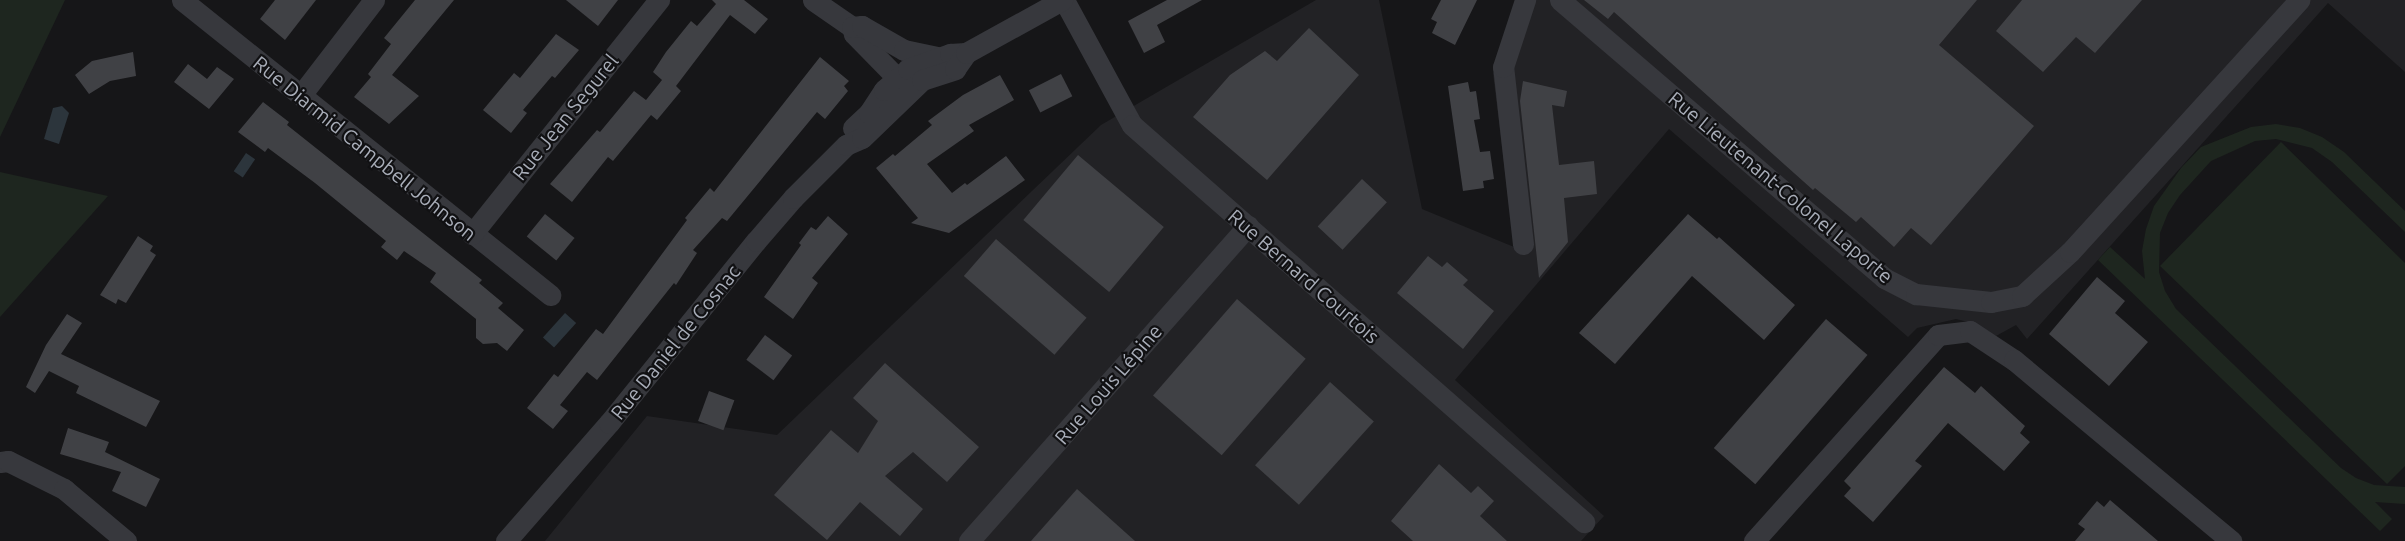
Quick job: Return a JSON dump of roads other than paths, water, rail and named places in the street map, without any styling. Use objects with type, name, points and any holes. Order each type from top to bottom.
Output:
[{"type":"street","name":"Rue Diarmid Campbell Johnson","points":[[182,0],[550,295]]},
{"type":"street","points":[[301,95],[374,0]]},
{"type":"street","name":"Rue Jean Segurel","points":[[472,234],[659,0]]},
{"type":"street","points":[[813,0],[852,27],[854,34],[903,85]]},
{"type":"street","name":"Rue Daniel de Cosnac","points":[[903,85],[908,69],[942,57],[966,53],[1063,0]]},
{"type":"street","name":"Rue Bernard Courtois","points":[[1063,0],[1132,125],[1584,522]]},
{"type":"street","points":[[1523,244],[1503,67],[1525,0]]},
{"type":"street","name":"Rue Lieutenant-Colonel Laporte","points":[[1560,0],[1884,278],[1916,294],[1991,302],[2022,297],[2070,252],[2300,0]]},
{"type":"street","points":[[852,27],[862,26],[904,50],[942,57]]},
{"type":"street","name":"Rue Daniel de Cosnac","points":[[506,541],[609,423],[756,241],[793,198],[846,145],[852,130],[903,85],[955,69],[966,53]]},
{"type":"street","name":"Rue Louis Lépine","points":[[969,541],[1248,226]]},
{"type":"street","points":[[1755,541],[1938,335],[1970,331],[2014,360],[2231,541]]},
{"type":"street","points":[[0,462],[8,461],[64,489],[126,541]]}]
